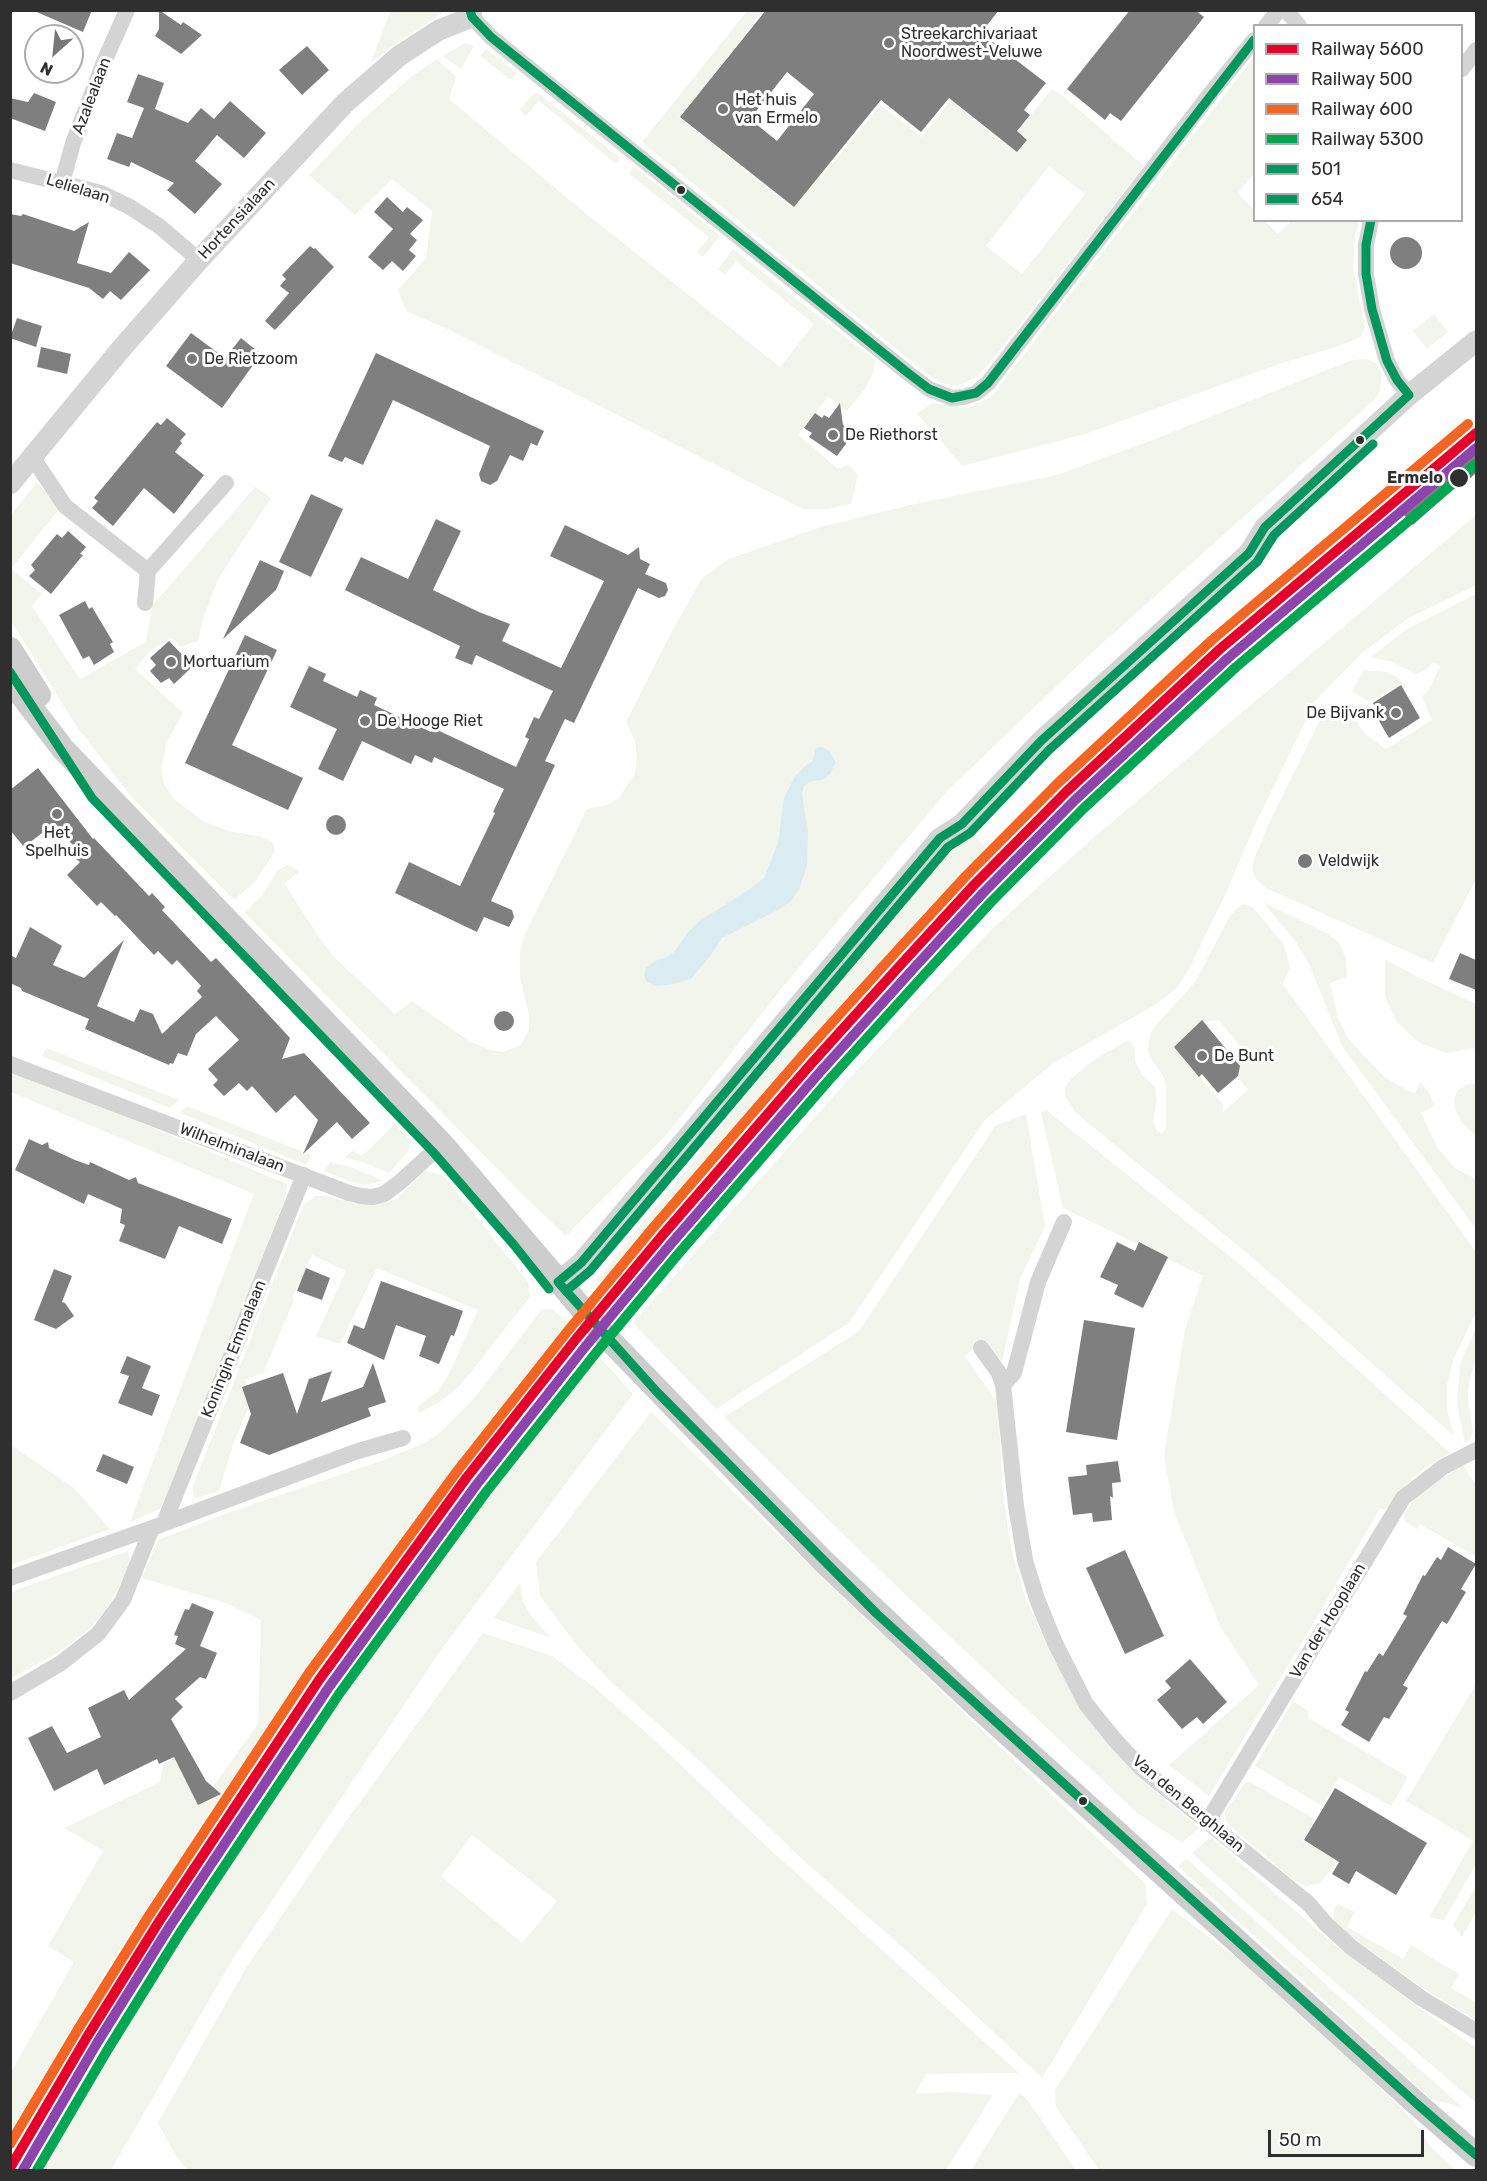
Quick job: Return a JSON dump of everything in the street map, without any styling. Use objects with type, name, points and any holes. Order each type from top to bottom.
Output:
[{"type":"main road","points":[[10,649],[101,790]]},
{"type":"main road","points":[[10,680],[63,749],[101,790],[442,1144],[558,1282],[657,1392],[877,1614],[1476,2155]]},
{"type":"street","name":"Azalealaan","points":[[62,183],[73,143],[127,10]]},
{"type":"street","points":[[1268,24],[1279,10]]},
{"type":"street","points":[[1286,10],[1297,24]]},
{"type":"street","points":[[471,14],[491,37],[526,66],[908,373],[929,389],[952,398],[976,393],[988,383],[1253,41]]},
{"type":"street","name":"Hortensialaan","points":[[10,484],[121,349],[199,260],[345,103],[399,56],[471,14]]},
{"type":"street","points":[[1463,66],[1476,50]]},
{"type":"street","name":"Lelielaan","points":[[10,170],[101,193],[130,207],[159,226],[199,260]]},
{"type":"street","points":[[1371,222],[1366,245],[1366,274],[1372,309],[1388,361],[1409,395]]},
{"type":"street","points":[[558,1282],[581,1263],[940,838],[962,824],[1041,741],[1249,553],[1265,527],[1409,395],[1476,341]]},
{"type":"street","points":[[33,458],[65,506],[148,572]]},
{"type":"street","points":[[145,603],[148,572],[226,483]]},
{"type":"street","name":"Wilhelminalaan","points":[[10,1064],[350,1193],[373,1197],[384,1194],[442,1144]]},
{"type":"street","name":"Koningin Emmalaan","points":[[10,1693],[61,1663],[98,1634],[123,1600],[158,1526],[304,1175]]},
{"type":"street","points":[[1004,1385],[1014,1373],[1038,1282],[1064,1222]]},
{"type":"street","name":"Van den Berghlaan","points":[[981,1348],[999,1373],[1004,1385],[1016,1506],[1025,1560],[1037,1599],[1069,1674],[1086,1704],[1142,1769],[1308,1903],[1351,1947],[1421,1998],[1476,2031]]},
{"type":"street","points":[[10,1578],[158,1526],[355,1452],[403,1438]]},
{"type":"street","name":"Van der Hooplaan","points":[[1208,1821],[1403,1498],[1443,1467],[1476,1450]]},
{"type":"shaded area","points":[[391,10],[446,11],[399,41],[370,64]]},
{"type":"shaded area","points":[[764,10],[723,62],[734,72],[718,91],[706,83],[679,117],[793,208],[807,192],[799,185],[810,170],[821,178],[880,105],[922,137],[957,92],[963,96],[957,105],[1006,145],[1052,89],[1144,166],[989,364],[973,379],[957,386],[944,384],[931,377],[642,142],[747,11]],"holes":[[[1049,166],[1085,194],[1022,274],[986,246]]]},
{"type":"shaded area","points":[[465,43],[474,46],[461,69],[443,56]]},
{"type":"shaded area","points":[[486,49],[517,73],[511,80],[480,56]]},
{"type":"shaded area","points":[[1253,58],[1253,175],[1238,193],[1253,209],[1253,222],[1266,222],[1278,234],[1290,222],[1360,222],[1355,236],[1353,267],[1365,327],[1361,337],[1082,435],[962,466],[917,413],[933,403],[968,408],[991,397]]},
{"type":"shaded area","points":[[437,59],[456,77],[449,99],[584,212],[780,367],[814,324],[736,261],[725,275],[718,269],[733,249],[875,360],[873,373],[865,389],[847,411],[828,397],[798,435],[838,469],[849,465],[858,475],[851,504],[828,509],[803,509],[447,329],[406,311],[398,290],[426,258],[432,211],[392,179],[355,215],[309,175],[360,122],[412,76]]},
{"type":"shaded area","points":[[537,92],[620,158],[616,164],[539,101],[526,116],[520,110]]},
{"type":"shaded area","points":[[634,166],[720,236],[703,257],[697,252],[709,237],[629,174]]},
{"type":"shaded area","points":[[1434,314],[1448,332],[1427,349],[1413,331]]},
{"type":"shaded area","points":[[1367,359],[1375,363],[1382,372],[1380,391],[1375,399],[1086,658],[946,792],[781,989],[670,1131],[566,1236],[245,913],[262,895],[277,871],[287,865],[294,868],[299,872],[284,883],[319,937],[333,956],[395,1014],[412,1001],[469,1041],[490,1050],[503,1052],[521,1045],[529,1029],[529,1015],[520,977],[520,952],[525,934],[587,809],[607,805],[619,798],[635,773],[637,757],[635,741],[626,722],[702,578],[729,559],[824,526],[915,504],[1057,475],[1150,441],[1352,360]]},
{"type":"shaded area","points":[[37,482],[59,509],[11,569],[11,515]]},
{"type":"shaded area","points":[[255,487],[271,498],[218,579],[203,619],[198,641],[180,647],[172,638],[150,651],[135,669],[183,713],[167,742],[161,768],[164,784],[174,799],[203,821],[229,831],[259,836],[272,842],[275,851],[255,882],[234,900],[130,795],[77,727],[11,621],[11,569],[42,594],[32,606],[80,679],[146,642],[152,606]]},
{"type":"shaded area","points":[[1476,515],[1476,585],[1407,619],[1362,653],[1315,701],[1253,829],[1227,891],[1188,971],[1177,988],[1155,1005],[1052,1064],[985,1120],[849,1323],[716,1409],[633,1323],[848,1080],[994,927],[1086,844]]},
{"type":"shaded area","points":[[1476,594],[1476,879],[1433,963],[1266,888],[1256,879],[1252,870],[1254,859],[1270,821],[1325,710],[1333,706],[1351,713],[1365,734],[1386,749],[1432,720],[1422,696],[1428,692],[1440,666],[1433,662],[1426,670],[1416,674],[1392,662],[1371,657],[1407,629]]},
{"type":"shaded area","points":[[1364,670],[1387,672],[1408,687],[1404,689],[1400,684],[1369,702],[1352,691]]},
{"type":"shaded area","points":[[822,747],[829,751],[836,762],[830,774],[822,780],[812,781],[804,786],[802,794],[808,832],[807,866],[799,890],[791,901],[722,938],[691,979],[656,986],[646,981],[644,975],[646,968],[675,951],[688,932],[701,920],[764,878],[778,843],[784,798],[794,778],[812,762],[816,748]]},
{"type":"shaded area","points":[[969,831],[989,850],[854,999],[607,1292],[597,1280],[952,840]]},
{"type":"shaded area","points":[[1263,902],[1328,934],[1340,944],[1346,959],[1347,977],[1330,983],[1338,1018],[1348,1038],[1382,1075],[1415,1093],[1420,1082],[1429,1092],[1434,1106],[1421,1113],[1437,1147],[1455,1168],[1476,1179],[1476,1229],[1342,1046],[1310,966],[1296,942]]},
{"type":"shaded area","points":[[1243,904],[1253,907],[1284,945],[1290,967],[1283,984],[1476,1252],[1476,1312],[1454,1358],[1447,1385],[1447,1410],[1454,1436],[1253,1258],[1076,1113],[1066,1098],[1067,1083],[1072,1078],[1095,1059],[1128,1040],[1135,1050],[1135,1060],[1142,1075],[1155,1087],[1157,1100],[1153,1121],[1157,1131],[1162,1134],[1166,1128],[1166,1086],[1163,1075],[1148,1051],[1152,1030],[1195,982],[1230,916]],"holes":[[[1219,1020],[1243,1050],[1228,1065],[1248,1090],[1222,1113],[1223,1104],[1176,1050],[1209,1021]]]},
{"type":"shaded area","points":[[1385,959],[1476,1004],[1476,1048],[1446,1053],[1418,1042],[1397,1022],[1385,997]]},
{"type":"shaded area","points":[[46,1048],[179,1100],[170,1108],[42,1056]]},
{"type":"shaded area","points":[[10,1068],[287,1184],[285,1198],[168,1494],[160,1509],[130,1522],[254,1194],[11,1092]]},
{"type":"shaded area","points":[[1476,1083],[1476,1136],[1461,1122],[1455,1109],[1454,1099],[1458,1090],[1468,1084]]},
{"type":"shaded area","points":[[187,1106],[311,1155],[306,1165],[180,1113]]},
{"type":"shaded area","points":[[1046,1110],[1242,1266],[1450,1453],[1427,1466],[1411,1479],[1385,1510],[1380,1508],[1209,1796],[1169,1765],[1259,1685],[1221,1628],[1174,1512],[1164,1455],[1185,1330],[1203,1276],[1063,1208],[1041,1113]]},
{"type":"shaded area","points":[[1026,1114],[1045,1226],[1020,1279],[1002,1362],[984,1339],[965,1356],[998,1404],[1003,1492],[1008,1529],[1014,1561],[1026,1599],[1053,1658],[1086,1712],[1137,1775],[1199,1828],[1182,1843],[1137,1813],[892,1582],[724,1417],[859,1331],[995,1126]]},
{"type":"shaded area","points":[[395,1124],[409,1139],[409,1150],[389,1173],[344,1157],[353,1151],[362,1156]]},
{"type":"shaded area","points":[[330,1162],[353,1168],[384,1181],[364,1185],[349,1181],[324,1171]]},
{"type":"shaded area","points":[[424,1171],[443,1175],[528,1282],[530,1297],[460,1386],[438,1403],[419,1413],[418,1406],[438,1391],[449,1374],[478,1310],[377,1268],[340,1344],[316,1336],[346,1271],[312,1255],[292,1298],[294,1300],[263,1373],[245,1380],[252,1399],[233,1445],[219,1491],[194,1499],[193,1486],[303,1206],[315,1196],[354,1203],[380,1203],[397,1199]]},
{"type":"shaded area","points":[[542,1309],[552,1309],[571,1326],[471,1450],[362,1596],[205,1819],[103,1976],[11,2136],[11,2072],[74,1962],[48,1946],[103,1851],[64,1828],[160,1782],[163,1765],[174,1758],[199,1806],[258,1724],[261,1620],[226,1603],[142,1578],[158,1540],[233,1511],[384,1460],[428,1441],[444,1429],[472,1401]]},
{"type":"shaded area","points":[[1476,1328],[1476,1357],[1469,1384],[1468,1400],[1473,1432],[1470,1440],[1465,1444],[1457,1405],[1460,1364]]},
{"type":"shaded area","points":[[596,1353],[633,1394],[441,1650],[234,1957],[111,2170],[37,2170],[70,2111],[172,1945],[294,1760],[426,1572]]},
{"type":"shaded area","points":[[651,1412],[932,1683],[1145,1883],[1147,1904],[1042,2078],[917,1960],[803,1860],[704,1765],[609,1680],[578,1647],[540,1596],[536,1562]]},
{"type":"shaded area","points":[[11,1445],[74,1488],[110,1529],[11,1565]]},
{"type":"shaded area","points":[[1463,1465],[1476,1485],[1476,1557],[1420,1524],[1417,1529],[1404,1518],[1404,1514],[1421,1490]]},
{"type":"shaded area","points":[[128,1551],[130,1560],[128,1571],[105,1611],[90,1628],[58,1653],[11,1678],[10,1592]]},
{"type":"shaded area","points":[[520,1583],[523,1602],[533,1618],[551,1638],[494,1618]]},
{"type":"shaded area","points":[[483,1633],[552,1656],[595,1688],[648,1734],[764,1844],[1019,2073],[926,2074],[915,2094],[951,2092],[993,2095],[946,2170],[187,2170],[176,2156],[158,2123],[246,1968],[344,1824]],"holes":[[[472,1835],[557,1901],[522,1943],[441,1876]]]},
{"type":"shaded area","points":[[1476,1684],[1476,1864],[1444,1920],[1429,1917],[1473,1841],[1406,1801]]},
{"type":"shaded area","points":[[1293,1701],[1308,1711],[1309,1718],[1408,1777],[1391,1806],[1339,1777],[1322,1806],[1255,1766]]},
{"type":"shaded area","points":[[1250,1782],[1315,1819],[1303,1841],[1338,1861],[1320,1883],[1306,1886],[1291,1878],[1226,1822],[1225,1812],[1245,1783]]},
{"type":"shaded area","points":[[1211,1837],[1330,1941],[1476,2048],[1476,2103],[1315,1965],[1192,1853]]},
{"type":"shaded area","points":[[1187,1859],[1463,2108],[1431,2099],[1178,1866]]},
{"type":"shaded area","points":[[1476,1886],[1476,1912],[1462,1937],[1453,1925]]},
{"type":"shaded area","points":[[1338,1904],[1355,1912],[1347,1927],[1403,1959],[1411,1945],[1459,1974],[1451,1988],[1476,2002],[1476,2020],[1423,1988],[1354,1939],[1334,1920],[1334,1908]]},
{"type":"shaded area","points":[[1172,1909],[1278,1989],[1414,2121],[1430,2146],[1455,2170],[1099,2170],[1056,2107],[1055,2090]]},
{"type":"shaded area","points":[[1019,2093],[1026,2098],[1076,2170],[971,2170]]},
{"type":"building","points":[[32,10],[92,10],[84,30],[84,24],[64,24]]},
{"type":"building","points":[[159,10],[181,25],[183,22],[202,35],[181,54],[155,36],[159,29]]},
{"type":"building","name":"Het huis van Ermelo","points":[[766,10],[999,10],[981,33],[1046,83],[1024,110],[1030,115],[1017,131],[1027,140],[1017,152],[949,98],[921,132],[881,100],[794,207],[680,117]],"holes":[[[787,72],[814,94],[777,141],[750,119]]]},
{"type":"building","points":[[1130,10],[1195,10],[1204,17],[1121,121],[1110,113],[1105,120],[1067,89]]},
{"type":"building","points":[[307,46],[329,70],[302,95],[279,70]]},
{"type":"building","points":[[138,74],[164,83],[155,109],[188,123],[201,108],[214,119],[230,101],[266,133],[244,158],[217,135],[195,161],[222,184],[195,214],[167,190],[174,183],[131,162],[129,167],[107,159],[117,133],[132,138],[144,108],[127,102]]},
{"type":"building","points":[[34,93],[56,102],[45,131],[10,118],[10,98],[28,102]]},
{"type":"building","points":[[387,197],[403,212],[407,207],[423,220],[410,234],[417,240],[409,250],[416,256],[403,271],[392,261],[383,270],[368,257],[393,229],[374,212]]},
{"type":"building","points":[[10,214],[21,216],[23,214],[74,231],[89,222],[77,263],[111,273],[129,252],[150,270],[121,300],[110,291],[103,299],[89,288],[10,263]]},
{"type":"building","points":[[1406,237],[1417,242],[1422,253],[1417,264],[1406,269],[1395,264],[1390,253],[1395,242]]},
{"type":"building","points":[[310,246],[334,267],[275,330],[265,321],[289,293],[280,286],[286,279],[282,275]]},
{"type":"building","points":[[17,318],[42,326],[36,347],[10,338]]},
{"type":"building","name":"De Rietzoom","points":[[191,333],[225,358],[241,338],[261,354],[222,408],[166,366]]},
{"type":"building","points":[[41,347],[71,354],[67,374],[37,367]]},
{"type":"building","points":[[376,353],[544,431],[537,446],[531,443],[523,461],[510,455],[497,481],[490,485],[481,481],[479,474],[490,446],[393,400],[363,465],[345,457],[342,462],[328,456]]},
{"type":"building","name":"De Riethorst","points":[[840,403],[843,425],[854,433],[837,456],[809,437],[812,433],[804,428],[815,413],[822,418],[824,415],[829,418]]},
{"type":"building","points":[[167,418],[186,434],[175,452],[204,475],[174,514],[144,488],[113,526],[92,508],[98,501],[94,498],[157,422],[161,425]]},
{"type":"building","points":[[1476,453],[1476,473],[1464,484],[1461,482],[1413,525],[1402,513]]},
{"type":"building","points":[[311,494],[343,509],[311,577],[279,562]]},
{"type":"building","name":"De Hooge Riet","points":[[436,519],[461,531],[433,590],[510,624],[502,641],[561,668],[604,581],[550,556],[565,525],[628,555],[639,547],[640,559],[650,564],[645,574],[666,583],[668,590],[665,596],[659,598],[638,588],[574,723],[565,719],[545,761],[555,765],[491,901],[512,910],[514,917],[509,927],[484,917],[477,932],[395,893],[409,862],[460,886],[504,789],[434,757],[432,763],[415,755],[411,764],[362,741],[343,781],[318,769],[337,729],[290,707],[309,666],[326,674],[323,681],[357,697],[360,690],[377,698],[374,705],[431,732],[433,728],[516,767],[529,739],[525,737],[534,717],[539,719],[553,691],[476,655],[472,665],[455,658],[460,646],[345,590],[361,557],[408,579]]},
{"type":"building","points":[[68,531],[86,547],[80,554],[83,555],[51,594],[29,576],[35,570],[31,565],[57,534],[62,538]]},
{"type":"building","points":[[260,560],[284,571],[276,590],[223,639]]},
{"type":"building","points":[[85,601],[89,609],[92,607],[113,642],[110,644],[114,652],[94,665],[89,656],[83,659],[59,615]]},
{"type":"building","points":[[245,635],[277,650],[232,745],[303,778],[288,810],[185,763]]},
{"type":"building","name":"Mortuarium","points":[[169,641],[193,666],[174,684],[169,678],[161,683],[150,671],[156,665],[150,658]]},
{"type":"building","name":"De Bijvank","points":[[1401,685],[1420,718],[1389,738],[1372,709],[1375,707],[1373,703]]},
{"type":"building","points":[[38,768],[93,839],[149,896],[152,893],[165,907],[162,910],[211,962],[216,958],[290,1038],[282,1059],[304,1053],[370,1123],[352,1139],[337,1122],[303,1154],[318,1120],[295,1095],[276,1113],[252,1086],[247,1091],[239,1083],[224,1096],[213,1085],[218,1080],[208,1069],[239,1040],[216,1016],[196,1034],[187,1056],[178,1053],[173,1064],[169,1065],[85,1029],[89,1019],[22,991],[21,988],[10,983],[10,955],[16,958],[30,927],[62,946],[53,965],[84,978],[124,940],[97,1006],[134,1022],[140,1009],[153,1014],[162,1034],[202,997],[197,991],[201,986],[177,960],[172,965],[158,951],[154,955],[116,915],[101,902],[97,906],[67,875],[80,862],[74,857],[79,853],[55,823],[24,847],[10,830],[10,790]]},
{"type":"building","points":[[332,815],[340,815],[346,821],[346,829],[340,835],[332,835],[326,829],[326,821]]},
{"type":"building","points":[[1460,953],[1476,960],[1476,990],[1449,979]]},
{"type":"building","points":[[500,1011],[508,1011],[514,1017],[514,1025],[508,1031],[500,1031],[494,1025],[494,1017]]},
{"type":"building","name":"De Bunt","points":[[1202,1020],[1240,1066],[1238,1076],[1218,1093],[1202,1074],[1199,1077],[1174,1047]]},
{"type":"building","points":[[29,1139],[42,1145],[48,1142],[49,1148],[75,1160],[89,1165],[90,1162],[129,1180],[136,1177],[138,1183],[232,1219],[222,1244],[179,1226],[165,1259],[119,1241],[125,1225],[120,1223],[122,1209],[88,1194],[84,1204],[15,1170]]},
{"type":"building","points":[[1117,1242],[1135,1251],[1139,1242],[1168,1257],[1143,1308],[1114,1294],[1118,1285],[1100,1277]]},
{"type":"building","points":[[306,1268],[330,1278],[322,1300],[297,1291]]},
{"type":"building","points":[[54,1269],[72,1276],[62,1302],[74,1316],[56,1329],[34,1320]]},
{"type":"building","points":[[381,1281],[463,1311],[454,1336],[451,1335],[439,1364],[419,1356],[426,1336],[396,1325],[384,1360],[347,1343],[354,1325],[364,1329]]},
{"type":"building","points":[[1084,1320],[1135,1328],[1117,1440],[1066,1432]]},
{"type":"building","points":[[127,1356],[151,1366],[142,1388],[160,1395],[152,1416],[118,1403],[129,1376],[120,1373]]},
{"type":"building","points":[[373,1363],[386,1402],[368,1408],[371,1416],[269,1455],[240,1443],[251,1414],[242,1387],[283,1373],[297,1414],[309,1379],[332,1371],[321,1402],[363,1387]]},
{"type":"building","points":[[103,1454],[134,1467],[127,1484],[96,1471]]},
{"type":"building","points":[[1118,1461],[1121,1482],[1112,1483],[1113,1498],[1110,1496],[1112,1520],[1093,1522],[1092,1513],[1073,1515],[1068,1477],[1087,1475],[1086,1465]]},
{"type":"building","points":[[1448,1547],[1476,1564],[1461,1589],[1466,1592],[1447,1624],[1442,1621],[1403,1685],[1408,1688],[1389,1719],[1384,1717],[1369,1742],[1341,1725],[1349,1712],[1345,1710],[1365,1671],[1367,1672],[1379,1653],[1383,1656],[1407,1616],[1403,1614],[1423,1575],[1425,1576],[1437,1557],[1441,1560]]},
{"type":"building","points":[[1125,1550],[1164,1636],[1125,1654],[1086,1568]]},
{"type":"building","points":[[192,1603],[214,1612],[200,1646],[217,1653],[206,1679],[200,1677],[175,1699],[183,1707],[171,1719],[206,1781],[221,1794],[198,1805],[174,1757],[159,1764],[157,1759],[104,1785],[97,1769],[54,1791],[28,1738],[52,1726],[67,1753],[101,1737],[88,1708],[124,1690],[129,1700],[186,1649],[175,1644],[178,1636],[174,1635],[185,1609],[189,1610]]},
{"type":"building","points":[[1190,1659],[1227,1702],[1203,1724],[1197,1717],[1182,1729],[1157,1700],[1171,1688],[1165,1681]]},
{"type":"building","points":[[1335,1788],[1427,1843],[1396,1895],[1356,1871],[1349,1884],[1332,1874],[1339,1862],[1304,1840]]},
{"type":"rail line","name":"600","points":[[10,2144],[150,1914],[309,1673],[458,1470],[652,1229],[896,952],[965,877],[1058,783],[1212,640],[1468,424]]},
{"type":"rail line","name":"5600","points":[[10,2168],[87,2037],[160,1920],[319,1680],[467,1477],[576,1339],[661,1237],[905,960],[974,885],[1067,791],[1220,649],[1476,433]]},
{"type":"rail line","name":"500","points":[[23,2170],[97,2043],[170,1926],[329,1687],[477,1484],[585,1347],[670,1245],[914,968],[983,893],[1075,800],[1228,658],[1476,448]]},
{"type":"rail line","name":"5300","points":[[37,2170],[180,1933],[339,1694],[486,1492],[595,1354],[679,1253],[923,976],[991,902],[1084,808],[1236,667],[1476,464]]},
{"type":"transit line","name":"501","points":[[470,10],[472,17],[491,37],[908,373],[929,389],[952,398],[976,393],[988,383],[1253,41]]},
{"type":"transit line","name":"501","points":[[1371,222],[1366,245],[1366,274],[1372,309],[1387,361],[1397,380],[1409,395]]},
{"type":"transit line","name":"501","points":[[558,1282],[581,1263],[940,838],[962,824],[1041,741],[1249,553],[1265,527],[1409,395]]},
{"type":"transit line","name":"654","points":[[566,1291],[590,1271],[948,847],[970,833],[1049,750],[1257,562],[1274,535],[1373,444]]},
{"type":"transit line","name":"654","points":[[10,672],[92,798],[433,1152],[549,1289]]},
{"type":"transit line","name":"501","points":[[558,1282],[657,1392],[877,1614],[1476,2155]]},
{"type":"place","name":"Streekarchivariaat Noordwest-Veluwe","points":[[889,43]]},
{"type":"place","name":"Het huis van Ermelo","points":[[723,109]]},
{"type":"place","name":"De Rietzoom","points":[[192,359]]},
{"type":"place","name":"De Riethorst","points":[[833,435]]},
{"type":"place","name":"Ermelo","points":[[1459,478]]},
{"type":"place","name":"Mortuarium","points":[[171,662]]},
{"type":"place","name":"De Bijvank","points":[[1396,713]]},
{"type":"place","name":"De Hooge Riet","points":[[365,721]]},
{"type":"place","name":"Het Spelhuis","points":[[57,814]]},
{"type":"place","name":"Veldwijk","points":[[1305,861]]},
{"type":"place","name":"De Bunt","points":[[1202,1056]]}]
